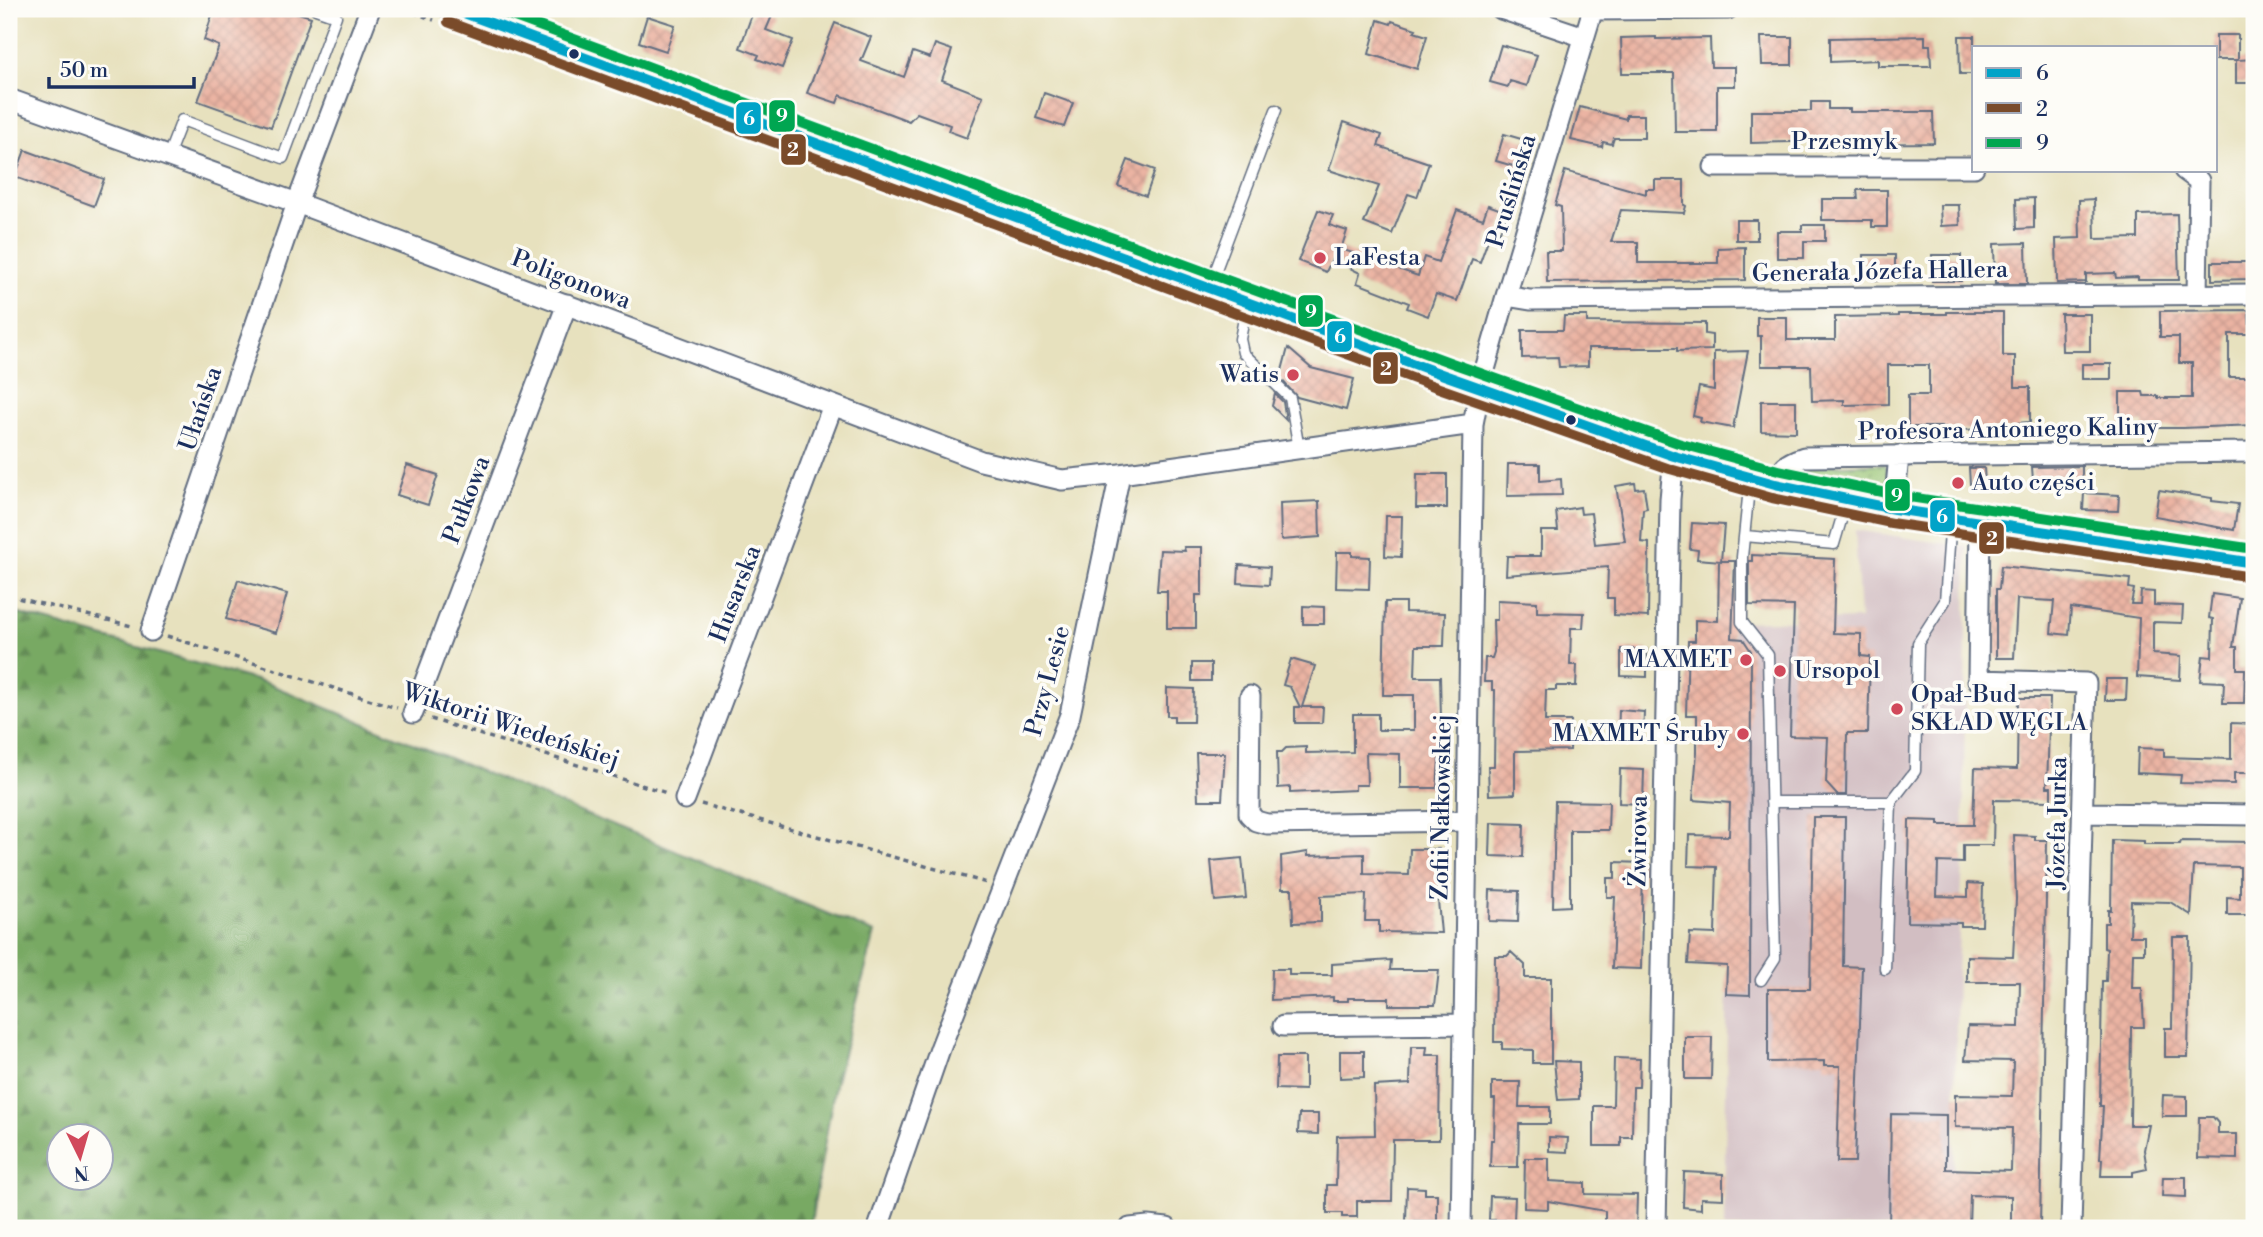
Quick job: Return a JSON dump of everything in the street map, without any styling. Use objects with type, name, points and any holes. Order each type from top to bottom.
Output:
[{"type":"street","name":"Ułańska","points":[[151,631],[297,203],[370,9]]},
{"type":"street","points":[[453,9],[1674,456],[1775,484],[1894,509],[2254,563]]},
{"type":"street","points":[[1501,9],[1584,37]]},
{"type":"street","points":[[1593,10],[1728,9]]},
{"type":"street","name":"Pruślińska","points":[[1480,387],[1593,10]]},
{"type":"street","name":"Poligonowa","points":[[9,99],[297,203],[981,461],[1062,480],[1120,474]]},
{"type":"street","name":"Przesmyk","points":[[1714,167],[1972,167]]},
{"type":"street","points":[[2187,172],[2199,181],[2197,294]]},
{"type":"street","name":"Generała Józefa Hallera","points":[[1506,296],[1544,300],[2254,294]]},
{"type":"street","name":"Pułkowa","points":[[412,713],[567,304]]},
{"type":"street","name":"Zofii Nałkowskiej","points":[[1461,1228],[1473,424],[1480,387]]},
{"type":"street","name":"Husarska","points":[[685,799],[833,405]]},
{"type":"street","points":[[1120,474],[1473,424]]},
{"type":"street","name":"Profesora Antoniego Kaliny","points":[[1775,484],[1782,467],[1804,457],[2254,452]]},
{"type":"street","points":[[1894,509],[1899,455]]},
{"type":"street","name":"Żwirowa","points":[[1656,1228],[1670,499],[1674,456]]},
{"type":"street","name":"Przy Lesie","points":[[878,1228],[940,1049],[1070,715],[1120,474]]},
{"type":"street","name":"Józefa Jurka","points":[[1980,523],[1978,680],[2086,683],[2071,1228]]},
{"type":"street","points":[[1250,696],[1249,814],[1256,821],[1267,824],[1466,821]]},
{"type":"street","points":[[2083,813],[2254,815]]},
{"type":"street","points":[[1283,1026],[1465,1024]]},
{"type":"street","points":[[1130,1228],[1167,1228]]},
{"type":"lane","points":[[168,156],[181,120],[283,158],[336,16],[317,9]]},
{"type":"lane","points":[[1209,288],[1276,110]]},
{"type":"lane","points":[[1248,302],[1240,339],[1243,353],[1290,398],[1299,449]]},
{"type":"lane","points":[[1751,477],[1742,557],[1742,622],[1768,655],[1775,958],[1761,980]]},
{"type":"lane","points":[[1745,536],[1834,544],[1847,500]]},
{"type":"lane","points":[[1885,969],[1891,802],[1915,771],[1918,643],[1945,601],[1951,518]]},
{"type":"lane","points":[[1771,803],[1891,802]]},
{"type":"path","name":"Wiktorii Wiedeńskiej","points":[[9,596],[151,631],[685,799],[1003,887]]},
{"type":"shaded area","points":[[1855,530],[1967,547],[1963,863],[1957,972],[1953,1228],[1724,1228],[1733,622],[1860,619]]},
{"type":"green space","points":[[1883,464],[1888,471],[1887,490],[1879,495],[1804,480],[1800,475],[1804,466]]},
{"type":"green space","points":[[9,611],[266,683],[875,933],[835,1084],[810,1228],[9,1228]]},
{"type":"building","points":[[214,9],[286,9],[311,17],[271,127],[198,101],[219,46],[204,40]]},
{"type":"building","points":[[754,9],[772,16],[766,30],[793,40],[782,68],[757,59],[759,55],[740,48]]},
{"type":"building","points":[[647,16],[675,25],[666,51],[639,42]]},
{"type":"building","points":[[1378,20],[1391,24],[1392,21],[1416,29],[1414,32],[1427,36],[1417,69],[1369,54]]},
{"type":"building","points":[[835,23],[871,37],[861,61],[904,77],[913,52],[930,58],[935,44],[952,50],[942,80],[983,96],[967,138],[948,131],[950,125],[917,113],[909,121],[840,95],[837,103],[807,93]]},
{"type":"building","points":[[2216,35],[2238,35],[2238,60],[2254,59],[2254,83],[2236,83],[2236,60],[2218,60]]},
{"type":"building","points":[[1925,36],[1925,45],[1930,45],[1931,66],[1878,66],[1878,60],[1830,62],[1830,38]]},
{"type":"building","points":[[1959,36],[1974,36],[1972,74],[1960,74]]},
{"type":"building","points":[[1761,37],[1792,37],[1792,65],[1762,65]]},
{"type":"building","points":[[1621,38],[1710,38],[1711,67],[1735,67],[1735,86],[1717,86],[1717,132],[1675,132],[1674,73],[1622,73]]},
{"type":"building","points":[[1501,45],[1537,55],[1527,86],[1510,81],[1508,87],[1490,82]]},
{"type":"building","points":[[1044,93],[1073,103],[1064,127],[1036,118]]},
{"type":"building","points":[[1811,102],[1828,102],[1828,109],[1850,109],[1850,112],[1933,112],[1934,143],[1751,143],[1751,111],[1811,111]]},
{"type":"building","points":[[1580,107],[1626,119],[1626,115],[1644,115],[1644,138],[1614,138],[1612,144],[1603,142],[1602,147],[1571,140]]},
{"type":"building","points":[[1344,122],[1382,135],[1378,146],[1429,163],[1417,197],[1408,194],[1392,234],[1364,223],[1379,186],[1329,170]]},
{"type":"building","points":[[1504,134],[1528,141],[1520,168],[1496,161]]},
{"type":"building","points":[[25,150],[104,179],[94,206],[15,177]]},
{"type":"building","points":[[1128,160],[1155,170],[1146,196],[1118,186]]},
{"type":"building","points":[[1565,171],[1646,194],[1646,189],[1655,189],[1655,180],[1684,180],[1684,213],[1621,210],[1611,242],[1638,242],[1638,263],[1718,263],[1718,248],[1745,247],[1745,280],[1547,282],[1546,251],[1562,251],[1561,207],[1555,205]]},
{"type":"building","points":[[1857,190],[1887,190],[1887,227],[1872,227],[1872,220],[1822,220],[1822,199],[1858,199]]},
{"type":"building","points":[[2034,198],[2034,228],[2017,229],[2016,199]]},
{"type":"building","points":[[2094,199],[2095,239],[2138,238],[2138,215],[2177,214],[2179,280],[2116,278],[2115,273],[2086,274],[2086,282],[2057,283],[2056,239],[2080,238],[2079,200]]},
{"type":"building","points":[[1488,205],[1507,212],[1498,237],[1490,234],[1480,262],[1472,259],[1457,301],[1436,294],[1428,316],[1407,308],[1409,303],[1357,283],[1360,273],[1332,259],[1326,272],[1298,261],[1318,210],[1333,215],[1329,225],[1347,231],[1341,249],[1418,276],[1424,257],[1438,262],[1457,210],[1483,219]]},
{"type":"building","points":[[1940,205],[1959,205],[1960,225],[1941,226]]},
{"type":"building","points":[[1736,220],[1757,220],[1757,240],[1736,240]]},
{"type":"building","points":[[1802,225],[1825,225],[1825,241],[1804,241],[1804,258],[1777,258],[1777,231],[1802,231]]},
{"type":"building","points":[[2026,243],[2027,284],[1995,284],[1994,244]]},
{"type":"building","points":[[1864,255],[1895,255],[1895,280],[1872,280],[1872,275],[1864,275]]},
{"type":"building","points":[[1932,255],[1961,255],[1961,281],[1932,281]]},
{"type":"building","points":[[2212,262],[2250,262],[2250,279],[2212,280]]},
{"type":"building","points":[[2249,310],[2250,334],[2229,334],[2229,377],[2254,377],[2254,425],[2143,428],[2143,423],[2120,424],[2120,392],[2143,392],[2144,396],[2158,398],[2192,398],[2192,363],[2179,363],[2179,337],[2160,337],[2160,311]]},
{"type":"building","points":[[2003,312],[2003,356],[2015,356],[2015,387],[2030,387],[2030,422],[2018,423],[2019,429],[1945,430],[1945,427],[1908,427],[1908,395],[1929,395],[1929,365],[1888,365],[1888,404],[1844,405],[1844,400],[1812,401],[1811,366],[1761,366],[1761,336],[1757,336],[1757,317],[1787,317],[1787,340],[1835,340],[1835,317]]},
{"type":"building","points":[[2061,314],[2090,314],[2090,351],[2062,351]]},
{"type":"building","points":[[1564,316],[1587,316],[1587,322],[1705,323],[1705,334],[1712,335],[1712,350],[1588,348],[1588,366],[1559,367],[1558,357],[1522,358],[1522,330],[1563,330]]},
{"type":"building","points":[[1288,348],[1311,368],[1354,379],[1346,410],[1297,397],[1280,378]]},
{"type":"building","points":[[1748,351],[1733,428],[1700,422],[1701,418],[1693,416],[1699,387],[1714,390],[1714,352]]},
{"type":"building","points":[[2082,364],[2111,364],[2111,379],[2082,379]]},
{"type":"building","points":[[1275,394],[1283,402],[1286,420],[1272,406]]},
{"type":"building","points":[[1761,401],[1796,401],[1796,432],[1761,431]]},
{"type":"building","points":[[1508,464],[1540,464],[1540,481],[1561,479],[1562,495],[1507,496]]},
{"type":"building","points":[[407,465],[438,475],[428,505],[397,495]]},
{"type":"building","points":[[2082,466],[2082,479],[2033,480],[2032,467]]},
{"type":"building","points":[[1969,468],[1984,468],[1985,483],[1970,484]]},
{"type":"building","points":[[1417,474],[1447,474],[1447,508],[1416,508]]},
{"type":"building","points":[[1635,483],[1636,489],[1644,488],[1647,508],[1643,509],[1641,542],[1649,543],[1648,617],[1614,615],[1614,598],[1607,598],[1608,567],[1506,575],[1507,556],[1541,556],[1541,531],[1558,531],[1556,511],[1580,507],[1581,514],[1591,513],[1595,544],[1625,541],[1616,486]]},
{"type":"building","points":[[2159,490],[2238,504],[2234,530],[2155,516]]},
{"type":"building","points":[[2084,493],[2119,495],[2118,511],[2083,510]]},
{"type":"building","points":[[1319,501],[1320,537],[1281,540],[1280,503]]},
{"type":"building","points":[[1386,516],[1402,516],[1401,557],[1385,556]]},
{"type":"building","points":[[1692,523],[1724,525],[1721,561],[1697,559],[1698,550],[1690,549]]},
{"type":"building","points":[[1184,547],[1202,547],[1202,595],[1196,595],[1196,628],[1167,628],[1167,591],[1157,591],[1160,550],[1185,551]]},
{"type":"building","points":[[1337,552],[1352,552],[1352,556],[1370,557],[1369,589],[1336,588]]},
{"type":"building","points":[[1752,555],[1835,559],[1833,633],[1861,634],[1861,656],[1870,657],[1868,733],[1847,733],[1846,795],[1837,795],[1826,783],[1828,737],[1790,736],[1794,606],[1749,605],[1749,561],[1752,561]]},
{"type":"building","points":[[1719,561],[1735,561],[1732,638],[1743,639],[1751,651],[1750,995],[1726,994],[1727,966],[1688,964],[1690,933],[1715,934],[1717,867],[1688,866],[1689,835],[1729,836],[1730,803],[1693,800],[1697,715],[1686,715],[1688,641],[1695,641],[1695,620],[1718,621]]},
{"type":"building","points":[[1239,565],[1270,567],[1269,585],[1238,583]]},
{"type":"building","points":[[2001,566],[2130,579],[2129,588],[2134,589],[2131,604],[2140,604],[2141,591],[2154,592],[2154,605],[2183,606],[2182,623],[2153,622],[2153,654],[2181,656],[2180,680],[2137,677],[2139,618],[2071,608],[2069,635],[2051,633],[2054,601],[2017,599],[2014,658],[1996,658],[1996,589],[1999,589]]},
{"type":"building","points":[[238,580],[287,594],[276,633],[226,619]]},
{"type":"building","points":[[2212,594],[2240,598],[2233,647],[2237,647],[2237,669],[2245,669],[2244,703],[2223,703],[2224,682],[2200,681],[2203,656],[2212,657],[2213,619],[2209,618]]},
{"type":"building","points":[[1497,600],[1537,602],[1537,612],[1584,613],[1583,628],[1571,628],[1570,665],[1577,665],[1576,686],[1556,686],[1556,690],[1546,690],[1545,721],[1571,721],[1570,750],[1515,751],[1515,794],[1489,795],[1488,766],[1494,766],[1495,690],[1492,690],[1492,682],[1484,682],[1485,658],[1492,658],[1494,652],[1493,620],[1497,620]]},
{"type":"building","points":[[1385,602],[1405,602],[1405,612],[1445,613],[1444,646],[1416,646],[1415,677],[1440,677],[1442,760],[1439,759],[1437,788],[1400,788],[1400,754],[1366,753],[1367,785],[1355,785],[1355,790],[1290,793],[1290,787],[1278,788],[1277,752],[1286,748],[1306,747],[1306,753],[1353,752],[1353,714],[1378,714],[1378,730],[1414,730],[1414,695],[1383,695]]},
{"type":"building","points":[[1303,606],[1324,607],[1324,624],[1303,624]]},
{"type":"building","points":[[1621,649],[1647,649],[1647,677],[1621,676]]},
{"type":"building","points":[[1291,659],[1315,666],[1302,707],[1323,707],[1322,723],[1295,723],[1295,707],[1300,707],[1290,687],[1283,685]]},
{"type":"building","points":[[1192,663],[1211,663],[1211,681],[1192,681]]},
{"type":"building","points":[[2106,679],[2127,679],[2126,700],[2105,700]]},
{"type":"building","points":[[1167,688],[1194,689],[1193,722],[1174,722],[1174,716],[1167,716]]},
{"type":"building","points":[[2018,698],[2050,698],[2047,787],[2051,787],[2051,801],[1994,800],[1993,845],[1963,845],[1963,863],[1938,862],[1937,896],[1968,897],[1968,883],[1983,884],[1982,926],[1907,922],[1909,820],[1939,821],[1939,825],[1973,825],[1975,768],[2017,769]]},
{"type":"building","points":[[1619,710],[1644,712],[1643,738],[1618,737]]},
{"type":"building","points":[[2231,723],[2254,724],[2254,773],[2234,773],[2234,784],[2180,783],[2181,775],[2137,773],[2138,748],[2164,749],[2164,757],[2231,759]]},
{"type":"building","points":[[1196,753],[1225,753],[1222,800],[1198,800]]},
{"type":"building","points":[[1620,769],[1644,770],[1643,804],[1619,803]]},
{"type":"building","points":[[1555,801],[1609,802],[1608,830],[1570,830],[1570,906],[1553,907]]},
{"type":"building","points":[[1813,817],[1845,817],[1843,966],[1862,967],[1855,1162],[1837,1162],[1840,1066],[1824,1066],[1824,1061],[1768,1062],[1768,989],[1810,989]]},
{"type":"building","points":[[1491,823],[1524,824],[1523,857],[1490,856]]},
{"type":"building","points":[[2014,835],[2035,836],[2035,840],[2047,840],[2040,1228],[2011,1228],[2011,1196],[1970,1195],[1969,1228],[1889,1228],[1891,1114],[1946,1115],[1946,1169],[2011,1171],[2012,1128],[1955,1127],[1955,1095],[2012,1096],[2013,1061],[1965,1060],[1968,1026],[2019,1027],[2020,982],[1967,982],[1967,956],[2013,957],[2016,899]]},
{"type":"building","points":[[2112,840],[2144,841],[2144,844],[2180,844],[2181,841],[2254,842],[2253,915],[2227,915],[2227,897],[2240,898],[2240,867],[2194,866],[2191,915],[2170,902],[2131,901],[2130,936],[2144,936],[2144,953],[2133,953],[2132,988],[2142,988],[2144,1027],[2131,1027],[2130,1125],[2149,1125],[2144,1150],[2147,1169],[2133,1172],[2133,1176],[2101,1176],[2102,981],[2106,981],[2107,949],[2104,948],[2104,923],[2108,923],[2108,910],[2111,910]]},
{"type":"building","points":[[1410,849],[1439,849],[1438,901],[1441,933],[1379,932],[1379,921],[1365,921],[1366,894],[1321,896],[1321,922],[1293,923],[1292,889],[1282,889],[1281,856],[1308,852],[1308,856],[1364,854],[1364,874],[1409,875]]},
{"type":"building","points":[[1242,858],[1246,898],[1215,901],[1211,861]]},
{"type":"building","points":[[1615,862],[1643,863],[1641,969],[1612,968],[1615,897],[1607,897],[1607,878],[1615,878]]},
{"type":"building","points":[[1490,890],[1519,891],[1518,922],[1489,921]]},
{"type":"building","points":[[2173,937],[2190,937],[2188,1057],[2165,1057],[2165,1028],[2172,1028]]},
{"type":"building","points":[[1511,952],[1525,965],[1525,978],[1551,978],[1551,1063],[1533,1063],[1533,1050],[1502,1049],[1502,1042],[1494,1042],[1495,956],[1507,956]]},
{"type":"building","points":[[1391,960],[1390,970],[1439,970],[1435,1005],[1389,1005],[1389,998],[1348,998],[1348,1001],[1333,1001],[1333,997],[1271,1000],[1272,969],[1289,969],[1289,975],[1332,975],[1332,964]]},
{"type":"building","points":[[1685,1037],[1712,1037],[1711,1079],[1685,1079]]},
{"type":"building","points":[[1411,1047],[1427,1047],[1426,1055],[1440,1055],[1439,1140],[1393,1140],[1392,1201],[1357,1201],[1357,1217],[1327,1213],[1327,1185],[1336,1185],[1337,1136],[1375,1135],[1374,1086],[1410,1084]]},
{"type":"building","points":[[1340,1051],[1364,1051],[1364,1077],[1340,1078]]},
{"type":"building","points":[[1277,1057],[1305,1057],[1305,1090],[1276,1089]]},
{"type":"building","points":[[1614,1058],[1640,1059],[1639,1087],[1633,1087],[1632,1137],[1621,1137],[1621,1146],[1594,1146],[1594,1106],[1613,1106]]},
{"type":"building","points":[[1554,1061],[1579,1062],[1579,1099],[1558,1100]]},
{"type":"building","points":[[1492,1082],[1520,1082],[1519,1107],[1550,1107],[1550,1124],[1519,1124],[1518,1167],[1490,1167],[1495,1099],[1492,1099]]},
{"type":"building","points":[[2163,1095],[2187,1096],[2187,1116],[2162,1116]]},
{"type":"building","points":[[1299,1114],[1318,1114],[1318,1134],[1298,1133]]},
{"type":"building","points":[[2199,1117],[2213,1117],[2218,1123],[2218,1134],[2237,1134],[2237,1159],[2198,1158]]},
{"type":"building","points":[[1549,1137],[1568,1138],[1567,1152],[1549,1151]]},
{"type":"building","points":[[1525,1158],[1549,1158],[1549,1181],[1585,1183],[1585,1194],[1637,1195],[1636,1228],[1605,1228],[1605,1211],[1548,1201],[1548,1209],[1524,1208]]},
{"type":"building","points":[[1684,1172],[1723,1174],[1723,1199],[1701,1198],[1701,1209],[1683,1207]]},
{"type":"building","points":[[2163,1177],[2186,1177],[2186,1197],[2162,1196]]},
{"type":"building","points":[[1407,1187],[1425,1188],[1425,1194],[1437,1194],[1437,1221],[1406,1222]]},
{"type":"building","points":[[1490,1196],[1515,1197],[1514,1220],[1489,1220]]},
{"type":"transit line","name":"6","points":[[453,9],[1444,375],[1674,456],[1775,484],[1894,509],[2254,563]]},
{"type":"transit line","name":"9","points":[[493,9],[1449,362],[1678,443],[1778,470],[1896,495],[2254,549]]},
{"type":"transit line","name":"2","points":[[448,22],[1439,388],[1670,469],[1772,498],[1891,523],[2252,577]]},
{"type":"place","name":"LaFesta","points":[[1320,258]]},
{"type":"place","name":"Watis","points":[[1293,375]]},
{"type":"place","name":"Auto części","points":[[1958,483]]},
{"type":"place","name":"MAXMET","points":[[1746,660]]},
{"type":"place","name":"Ursopol","points":[[1780,671]]},
{"type":"place","name":"Opał-Bud SKŁAD WĘGLA","points":[[1897,709]]},
{"type":"place","name":"MAXMET Śruby","points":[[1743,734]]}]
